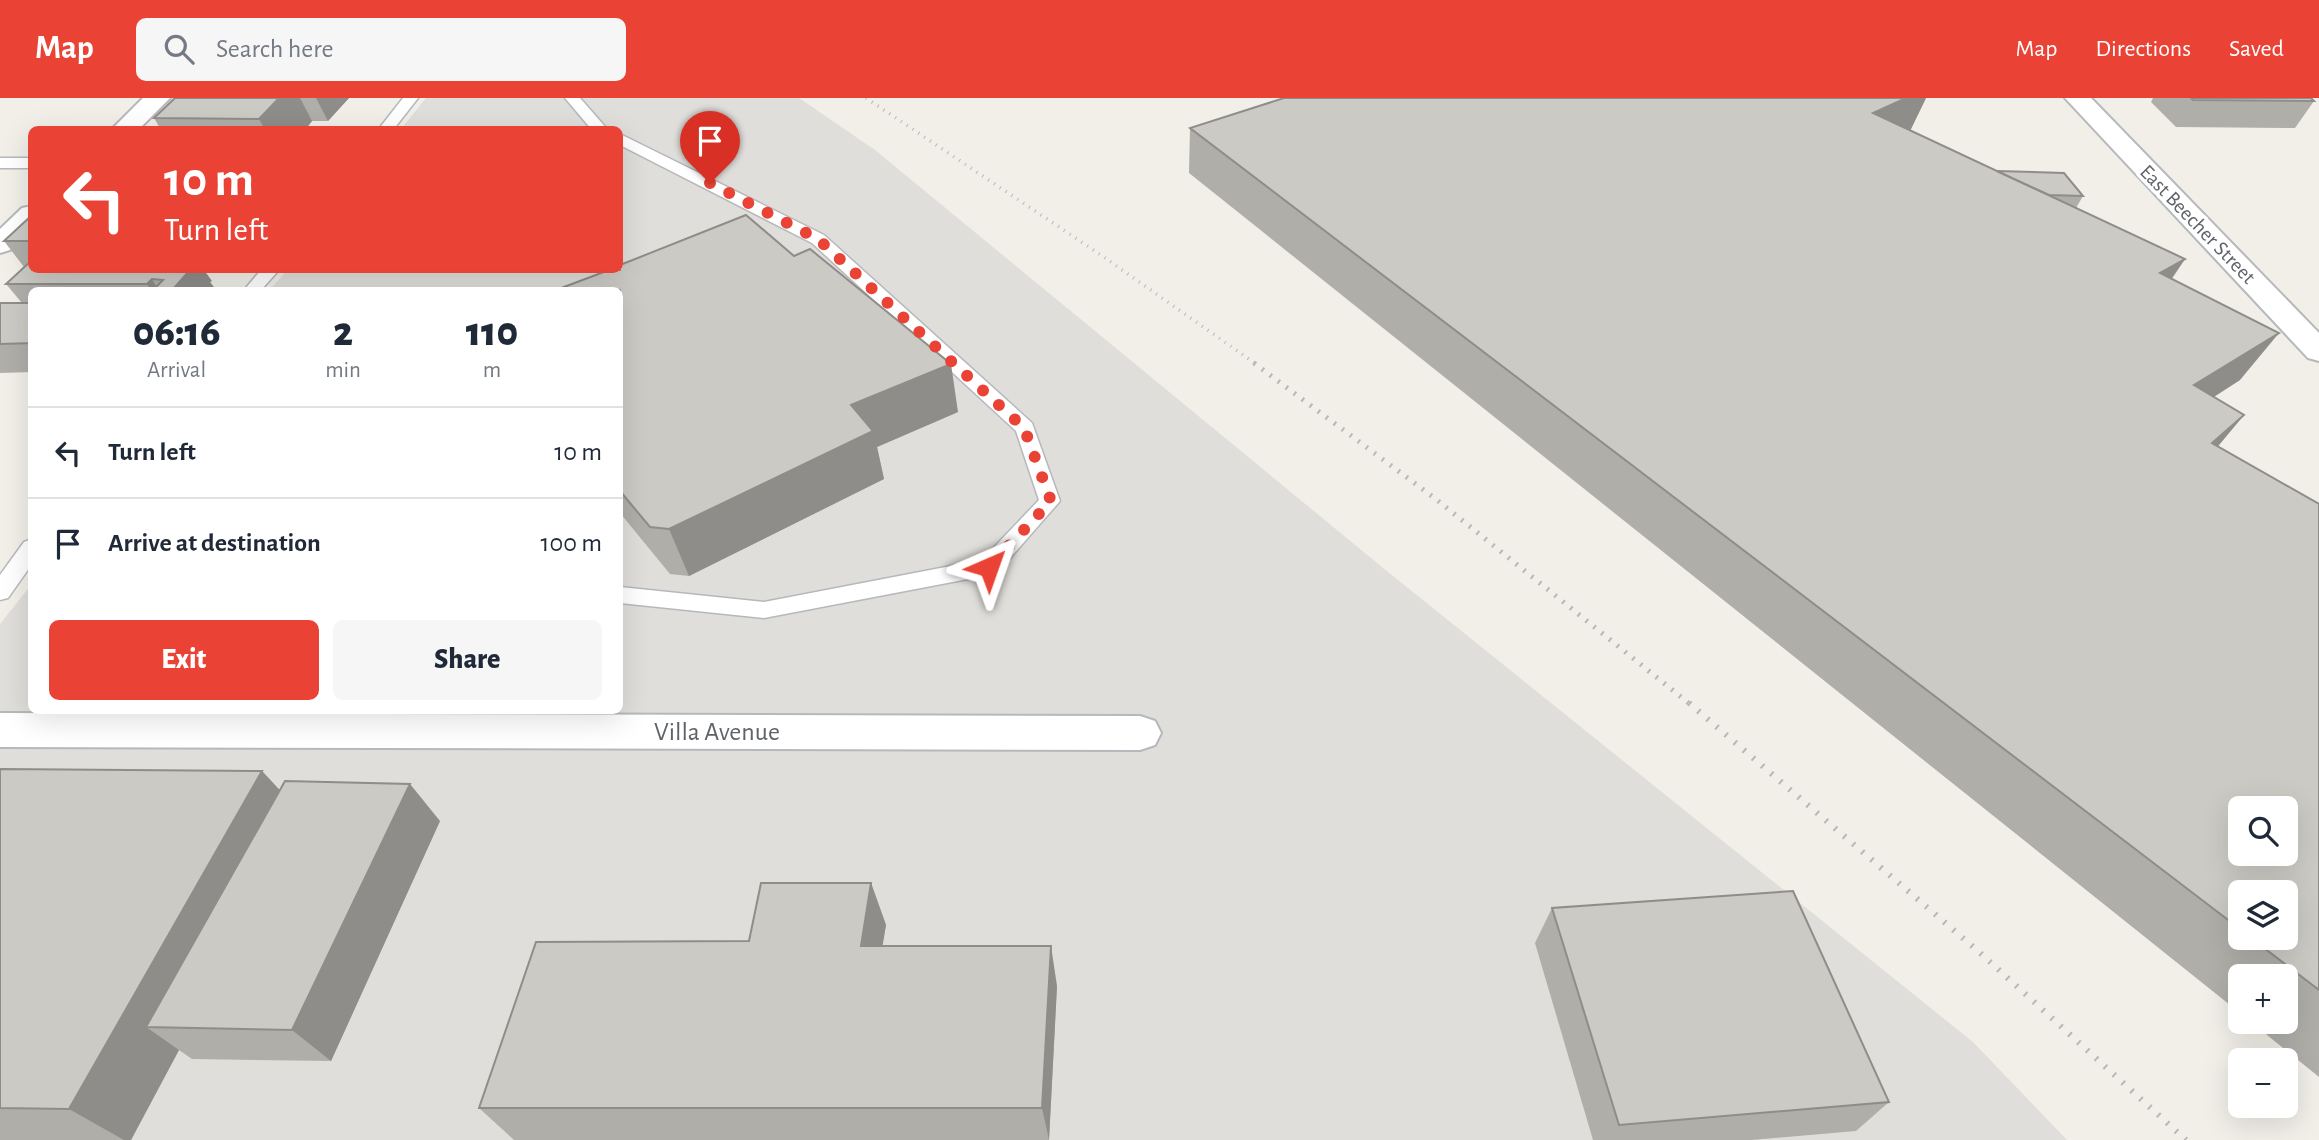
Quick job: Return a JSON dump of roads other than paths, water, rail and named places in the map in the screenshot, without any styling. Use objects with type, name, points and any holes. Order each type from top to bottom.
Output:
[{"type":"street","points":[[127,126],[158,98]]},
{"type":"street","name":"East Beecher Street","points":[[2077,98],[2319,351]]},
{"type":"street","points":[[0,244],[28,218]]},
{"type":"street","name":"Villa Avenue","points":[[0,730],[1140,733]]},
{"type":"lane","points":[[388,126],[411,98]]},
{"type":"lane","points":[[572,98],[597,126]]},
{"type":"lane","points":[[623,141],[818,239],[1024,428],[1051,501],[989,567],[764,610],[623,596]]},
{"type":"lane","points":[[0,163],[28,163]]},
{"type":"lane","points":[[255,287],[267,273]]},
{"type":"lane","points":[[0,592],[28,553]]},
{"type":"railway","points":[[866,98],[1098,253],[1256,364]]},
{"type":"railway","points":[[1254,363],[1437,500],[1691,705]]},
{"type":"railway","points":[[1689,703],[1978,951],[2186,1140]]}]
